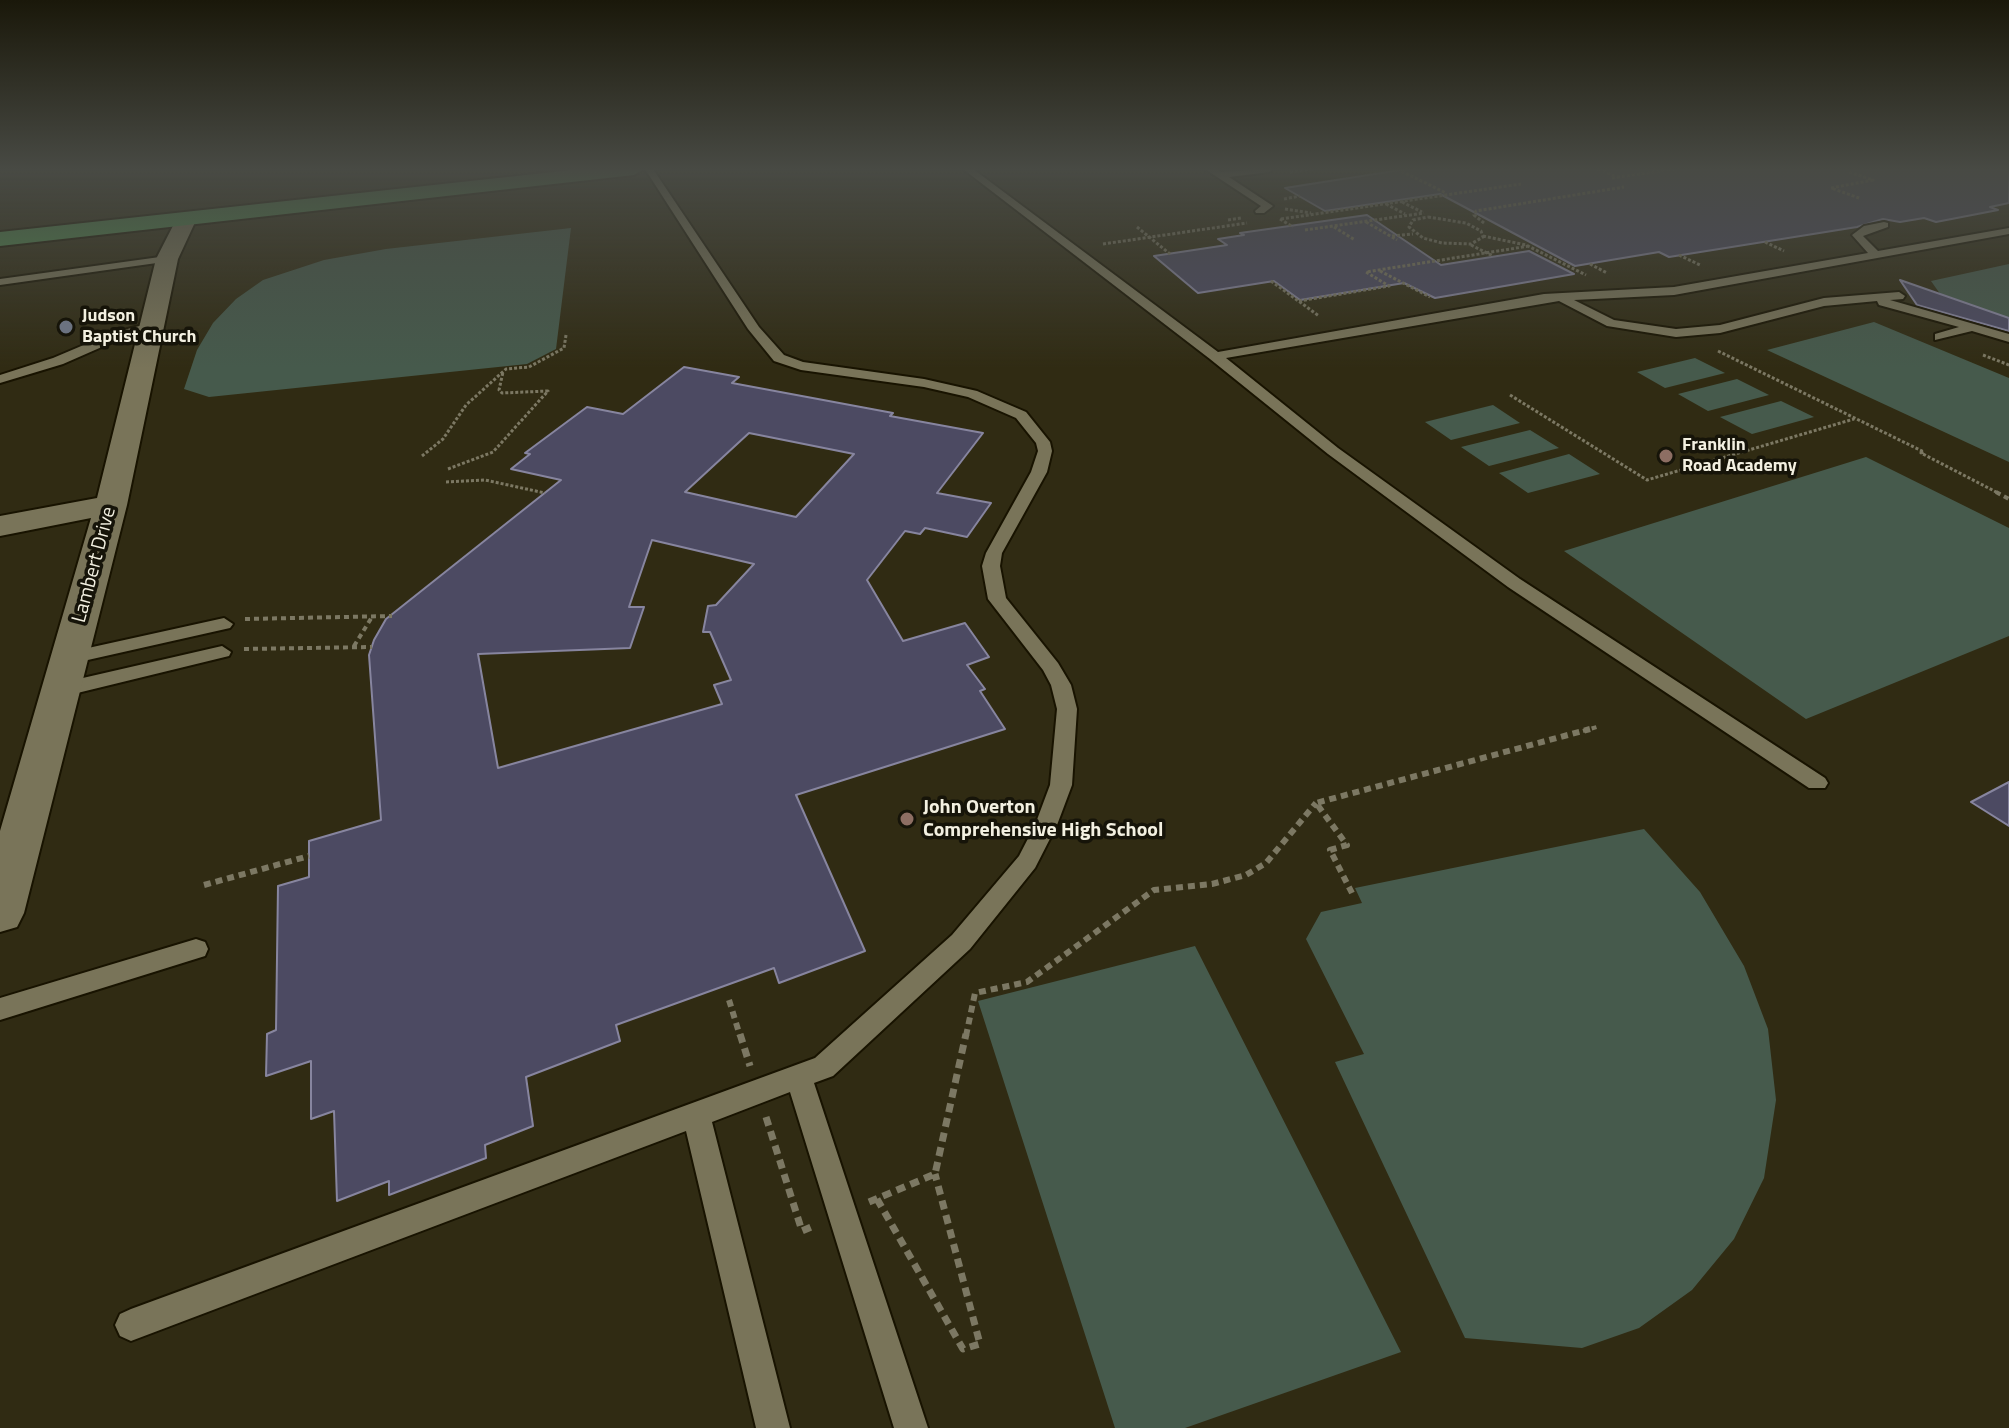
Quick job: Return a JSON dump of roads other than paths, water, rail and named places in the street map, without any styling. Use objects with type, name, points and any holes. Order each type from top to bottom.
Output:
[{"type":"main road","points":[[0,239],[30,236]]},
{"type":"street","name":"Lambert Drive","points":[[0,913],[111,505],[167,259],[178,236]]},
{"type":"street","points":[[0,526],[111,505]]},
{"type":"lane","points":[[131,1325],[824,1067],[961,942],[1027,862],[1061,785],[1067,709],[1061,685],[1051,667],[1008,615],[997,599],[991,580],[994,553],[1039,472],[1045,451],[1043,442],[1021,415],[972,394],[924,383],[801,366],[779,358],[754,329],[693,236]]},
{"type":"lane","points":[[1056,236],[1215,356],[1333,451],[1514,583],[1817,783]]},
{"type":"lane","points":[[1858,236],[1874,253]]},
{"type":"lane","points":[[1215,356],[1560,296],[1660,293],[1985,236]]},
{"type":"lane","points":[[0,282],[167,259]]},
{"type":"lane","points":[[1560,296],[1581,310],[1611,323],[1681,333],[1720,329],[1815,303],[1899,296]]},
{"type":"lane","points":[[1863,298],[1914,308],[2009,338]]},
{"type":"lane","points":[[0,379],[65,358],[116,336],[151,327]]},
{"type":"lane","points":[[1939,337],[1975,327]]},
{"type":"lane","points":[[66,674],[232,621]]},
{"type":"lane","points":[[66,674],[230,650]]},
{"type":"lane","points":[[0,1009],[196,949]]},
{"type":"lane","points":[[799,1077],[911,1428]]},
{"type":"lane","points":[[696,1115],[773,1428]]},
{"type":"place","name":"Judson Baptist Church","points":[[66,327]]},
{"type":"place","name":"Franklin Road Academy","points":[[1666,456]]},
{"type":"place","name":"John Overton Comprehensive High School","points":[[907,819]]}]
